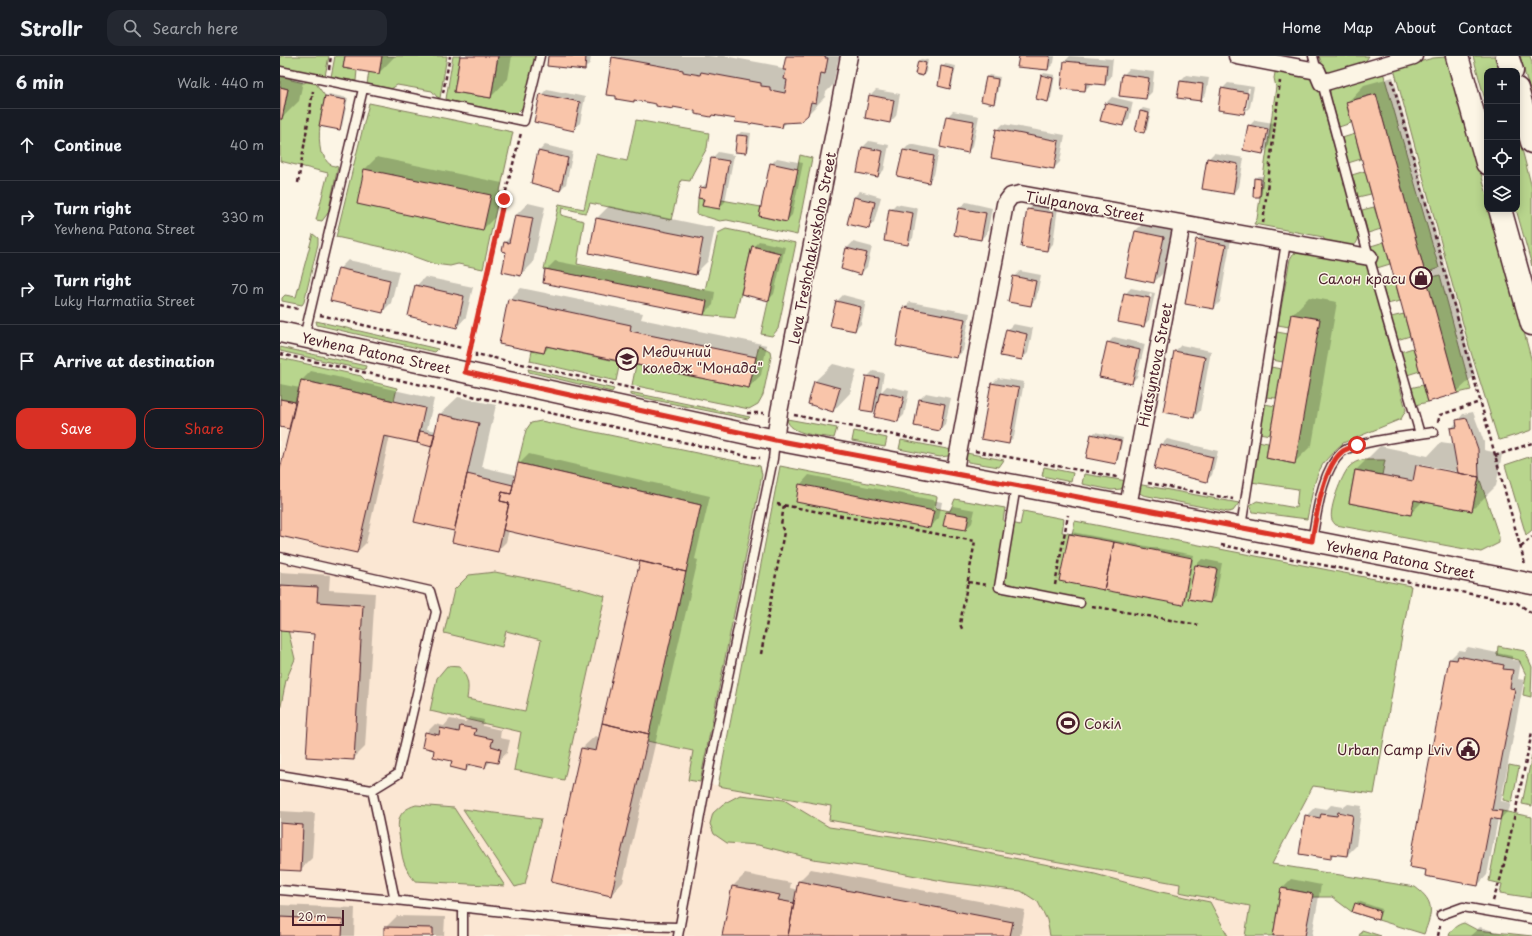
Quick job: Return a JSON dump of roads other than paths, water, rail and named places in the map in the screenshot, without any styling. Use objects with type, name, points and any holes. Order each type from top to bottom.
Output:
[{"type":"main road","points":[[1457,56],[1484,152]]},
{"type":"main road","points":[[1508,56],[1511,68]]},
{"type":"main road","points":[[1520,96],[1529,118],[1532,142]]},
{"type":"main road","points":[[1501,212],[1532,324]]},
{"type":"street","name":"Leva Treshchakivskoho Street","points":[[775,440],[849,56]]},
{"type":"street","points":[[1237,56],[1317,70],[1414,56]]},
{"type":"street","name":"Tiulpanova Street","points":[[954,475],[1005,204],[1011,196],[1020,194],[1369,257]]},
{"type":"street","name":"Hiatsyntova Street","points":[[1128,506],[1182,224]]},
{"type":"street","name":"Yevhena Patona Street","points":[[280,332],[775,440],[1532,584]]},
{"type":"lane","points":[[280,71],[524,121],[540,56]]},
{"type":"lane","points":[[1317,70],[1420,434]]},
{"type":"lane","points":[[304,338],[363,89]]},
{"type":"lane","points":[[1241,528],[1286,242]]},
{"type":"lane","points":[[1312,541],[1322,490],[1333,463],[1343,451],[1357,445],[1434,432]]},
{"type":"lane","points":[[678,936],[706,783],[773,459],[775,440]]},
{"type":"lane","points":[[1016,486],[999,587],[1080,603]]},
{"type":"lane","points":[[280,557],[430,591],[436,612],[398,774],[372,790],[280,775]]},
{"type":"lane","points":[[372,790],[395,900]]},
{"type":"lane","points":[[280,890],[395,900],[629,926],[679,927]]},
{"type":"lane","points":[[463,908],[463,936]]},
{"type":"lane","points":[[1441,915],[1463,908],[1490,911],[1532,919]]},
{"type":"place","name":"Салон краси","points":[[1421,278]]},
{"type":"place","name":"Медичний коледж \"Монада\"","points":[[627,359]]},
{"type":"place","name":"Сокіл","points":[[1068,723]]},
{"type":"place","name":"Urban Camp Lviv","points":[[1468,749]]}]
